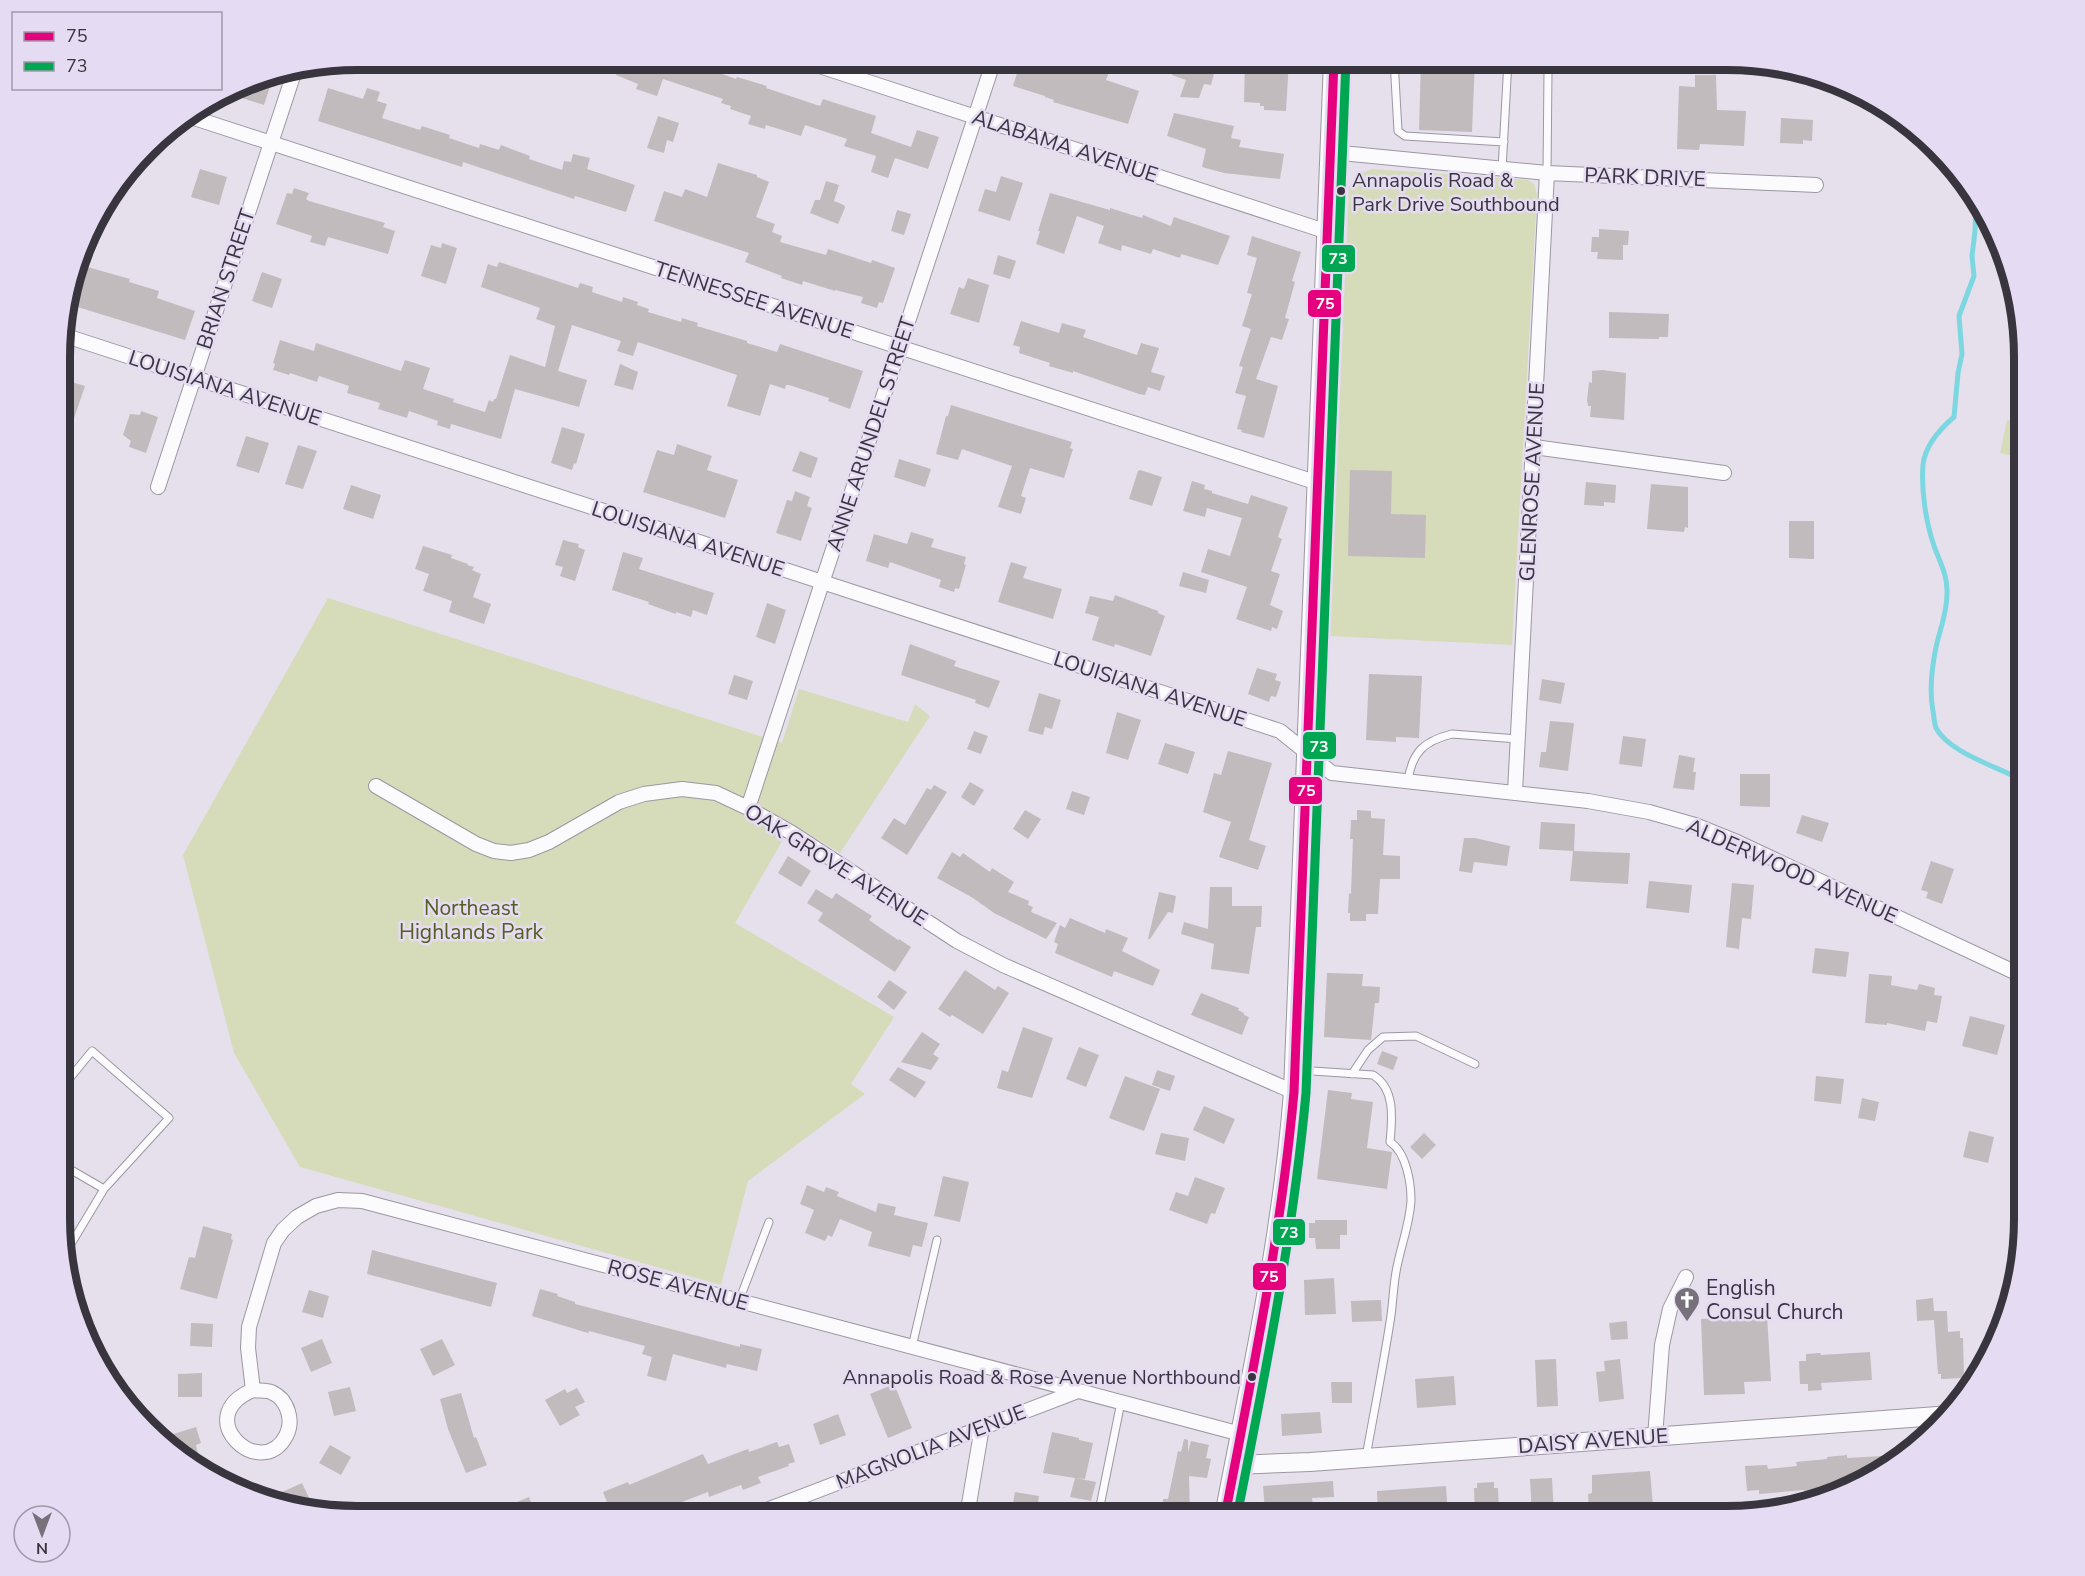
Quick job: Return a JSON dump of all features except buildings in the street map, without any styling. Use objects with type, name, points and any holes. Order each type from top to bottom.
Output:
[{"type":"main road","points":[[1227,1506],[1277,1244],[1289,1156],[1294,1092],[1334,71]]},
{"type":"street","name":"ALABAMA AVENUE","points":[[835,71],[1328,232]]},
{"type":"street","name":"ANNE ARUNDEL STREET","points":[[748,808],[990,71]]},
{"type":"street","name":"BRIAN STREET","points":[[158,487],[292,78]]},
{"type":"street","name":"TENNESSEE AVENUE","points":[[198,119],[1318,483]]},
{"type":"street","name":"PARK DRIVE","points":[[1331,152],[1547,173],[1816,184]]},
{"type":"street","name":"GLENROSE AVENUE","points":[[1515,792],[1547,173]]},
{"type":"street","name":"LOUISIANA AVENUE","points":[[71,338],[1280,731],[1307,752]]},
{"type":"street","points":[[1534,447],[1724,473]]},
{"type":"street","name":"ALDERWOOD AVENUE","points":[[1307,752],[1332,773],[1515,792],[1629,808],[1695,825],[1737,842],[2014,972]]},
{"type":"street","name":"OAK GROVE AVENUE","points":[[376,786],[476,844],[494,851],[511,853],[529,850],[549,842],[619,802],[644,794],[682,789],[716,793],[792,833],[957,941],[994,960],[1294,1092]]},
{"type":"street","name":"ROSE AVENUE","points":[[253,1390],[248,1348],[249,1327],[274,1244],[283,1230],[297,1217],[316,1206],[338,1200],[362,1201],[1241,1434]]},
{"type":"street","points":[[1655,1437],[1662,1345],[1670,1309],[1686,1277]]},
{"type":"street","points":[[253,1390],[272,1392],[283,1401],[289,1412],[290,1425],[287,1436],[269,1451],[256,1452],[243,1448],[235,1443],[228,1430],[227,1417],[232,1404],[240,1396],[253,1390]]},
{"type":"street","name":"MAGNOLIA AVENUE","points":[[777,1506],[1078,1391]]},
{"type":"street","name":"DAISY AVENUE","points":[[1235,1465],[1366,1458],[1935,1416]]},
{"type":"street","points":[[970,1506],[982,1427]]},
{"type":"lane","points":[[1395,71],[1398,131],[1405,136],[1504,142]]},
{"type":"lane","points":[[1503,169],[1507,71]]},
{"type":"lane","points":[[1547,173],[1548,71]]},
{"type":"lane","points":[[1408,781],[1410,768],[1421,748],[1441,736],[1452,734],[1518,739]]},
{"type":"lane","points":[[1352,1074],[1368,1050],[1383,1037],[1416,1036],[1475,1064]]},
{"type":"lane","points":[[70,1078],[92,1051],[169,1118],[104,1189],[72,1243]]},
{"type":"lane","points":[[1295,1070],[1373,1075],[1378,1078],[1388,1091],[1392,1113],[1390,1142],[1402,1155],[1411,1200],[1396,1273],[1390,1322],[1366,1458]]},
{"type":"lane","points":[[70,1169],[104,1189]]},
{"type":"lane","points":[[739,1301],[769,1222]]},
{"type":"lane","points":[[912,1347],[937,1240]]},
{"type":"lane","points":[[1100,1506],[1121,1402]]},
{"type":"green space","points":[[1372,169],[1528,180],[1534,184],[1537,194],[1512,645],[1329,636],[1349,187],[1358,176]]},
{"type":"green space","points":[[2007,420],[2014,422],[2014,456],[2000,453]]},
{"type":"green space","name":"Northeast Highlands Park","points":[[328,598],[782,743],[799,689],[908,722],[915,704],[930,716],[840,853],[792,824],[735,923],[894,1017],[851,1084],[865,1094],[748,1181],[721,1285],[300,1167],[234,1053],[183,855]]},
{"type":"waterway","points":[[1976,213],[1972,256],[1974,276],[1959,316],[1962,354],[1954,417],[1930,444],[1923,465],[1926,517],[1947,587],[1946,608],[1933,663],[1932,703],[1936,728],[1952,745],[1976,759],[2014,776]]},
{"type":"transit line","name":"75","points":[[1227,1506],[1274,1252],[1294,1092],[1334,71]]},
{"type":"transit line","name":"73","points":[[1239,1506],[1286,1253],[1306,1093],[1346,71]]},
{"type":"place","name":"Annapolis Road & Park Drive Southbound","points":[[1341,191]]},
{"type":"place","name":"English Consul Church","points":[[1687,1323]]},
{"type":"place","name":"Annapolis Road & Rose Avenue Northbound","points":[[1252,1377]]}]
